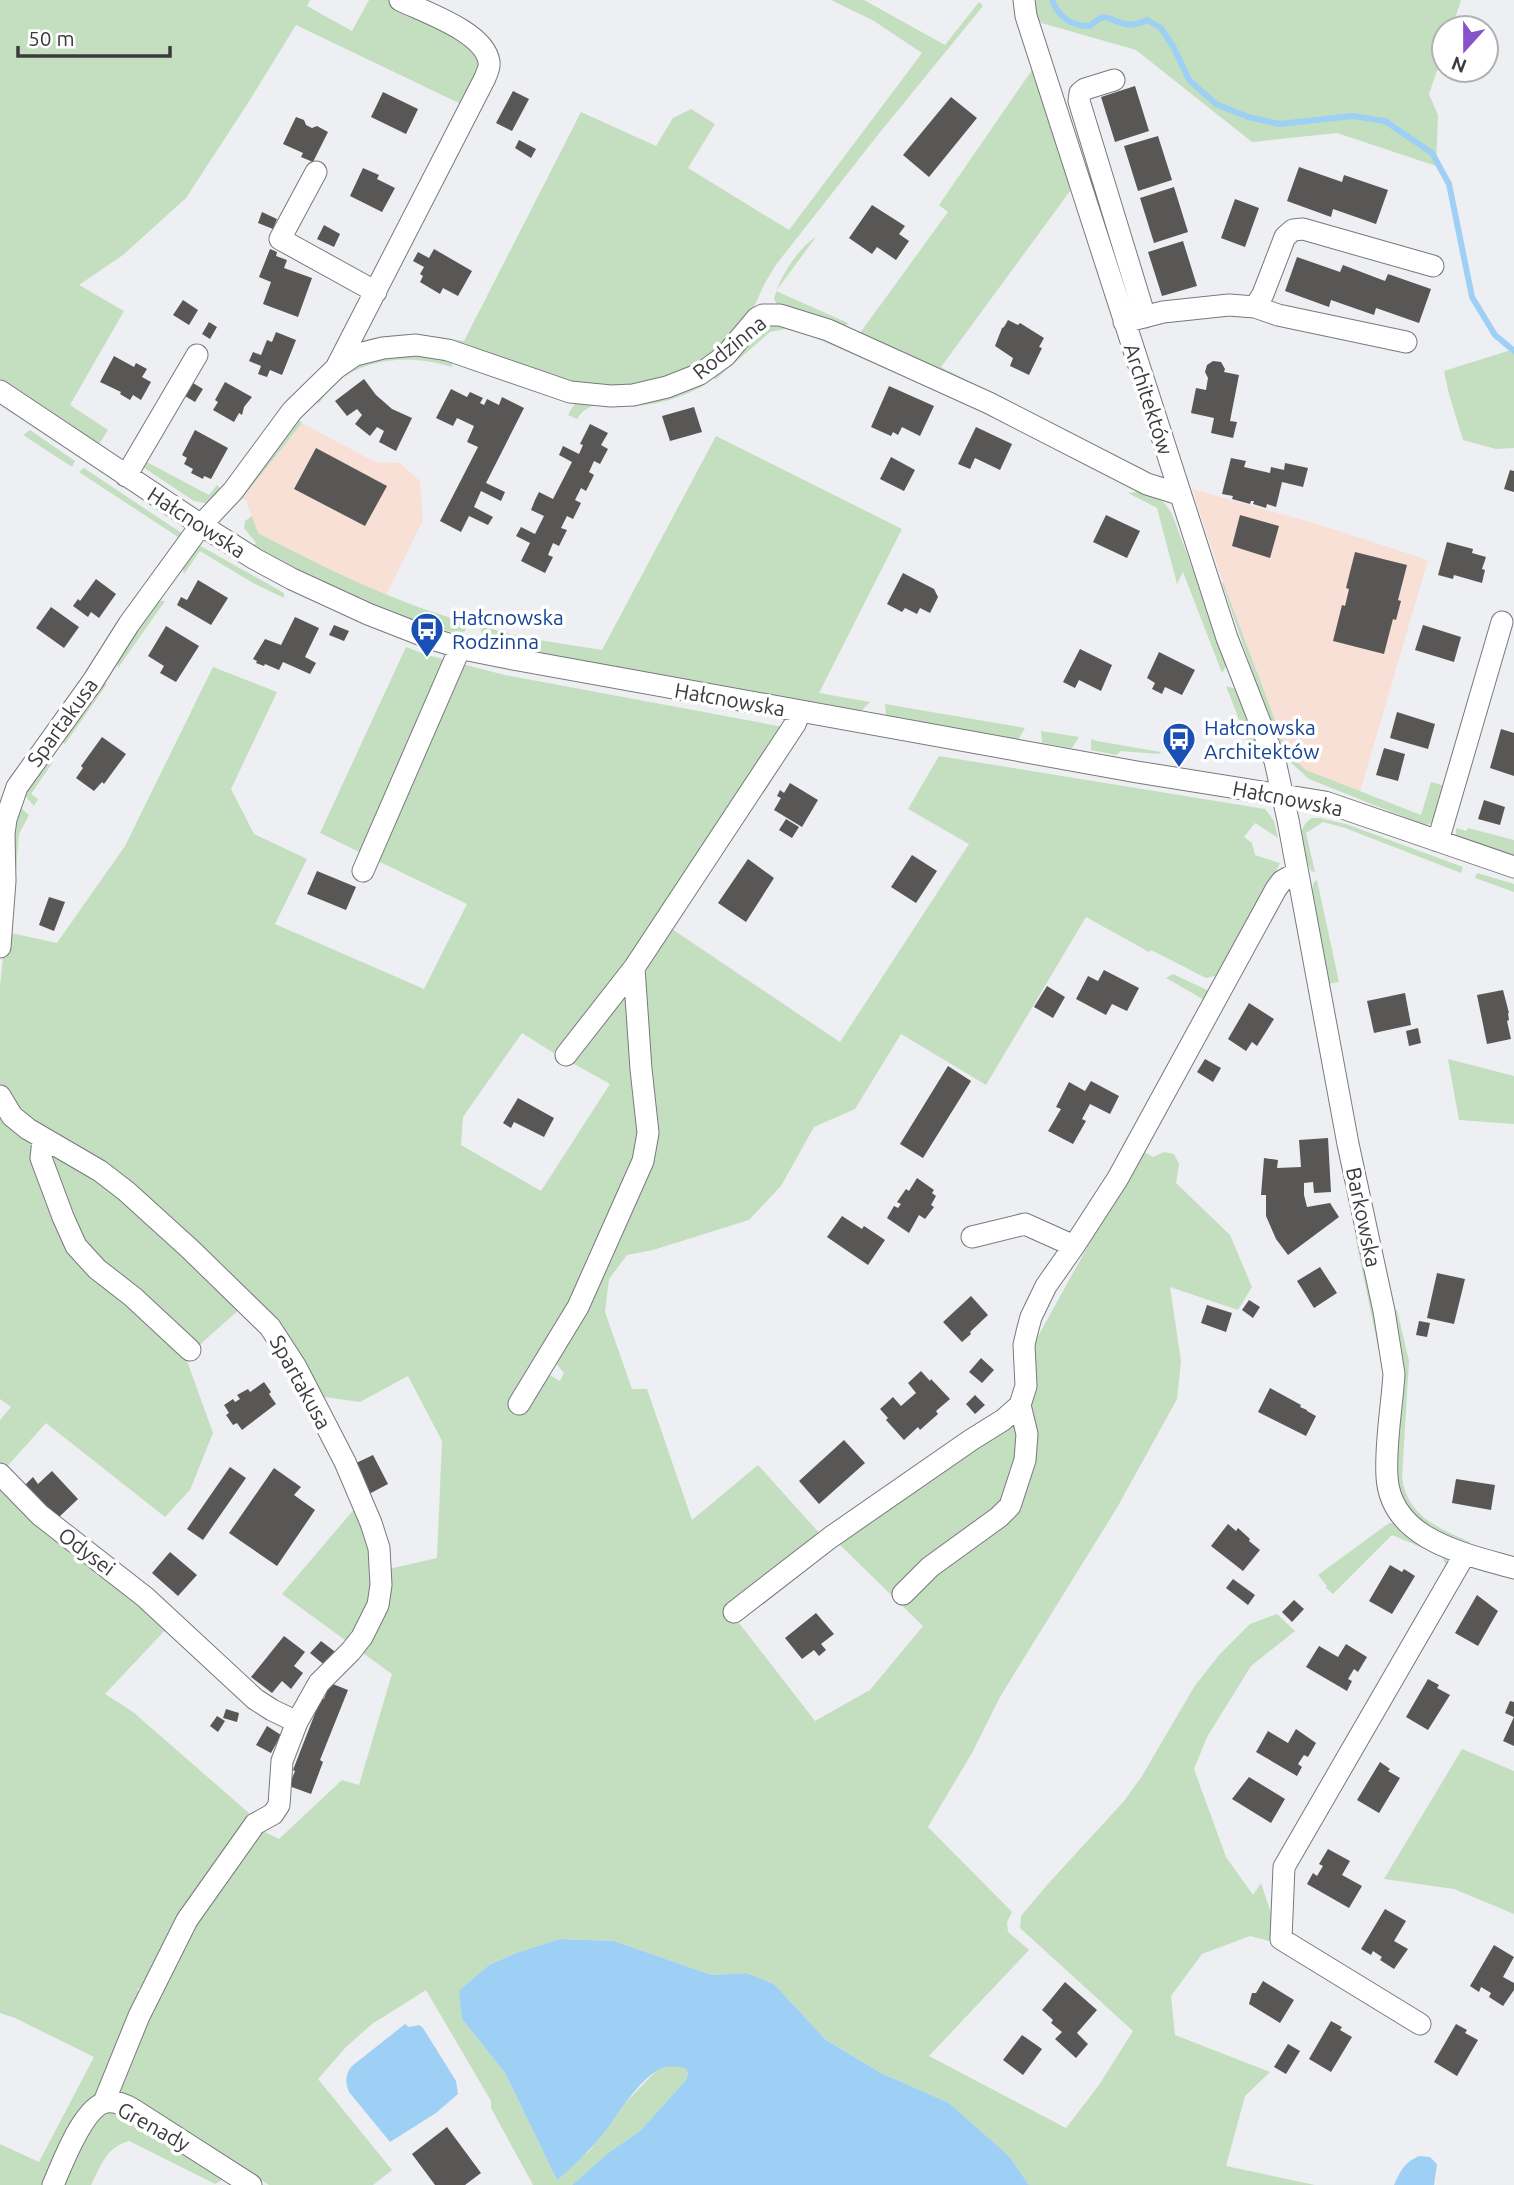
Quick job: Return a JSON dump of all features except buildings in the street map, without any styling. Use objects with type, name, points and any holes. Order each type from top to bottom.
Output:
[{"type":"street","points":[[336,368],[489,68],[489,59],[476,40],[464,31],[400,0]]},
{"type":"street","name":"Architektów","points":[[1024,0],[1026,16],[1179,494],[1227,638],[1275,761],[1282,795]]},
{"type":"street","points":[[1114,80],[1084,89],[1080,93],[1079,101],[1146,317]]},
{"type":"street","points":[[316,172],[280,239],[376,292]]},
{"type":"street","points":[[1255,307],[1263,294],[1285,237],[1293,230],[1303,229],[1433,266]]},
{"type":"street","points":[[1125,322],[1163,312],[1229,305],[1255,307],[1278,316],[1406,342]]},
{"type":"street","name":"Rodzinna","points":[[201,525],[233,491],[292,411],[336,368],[355,355],[383,348],[416,345],[448,350],[570,391],[611,396],[633,395],[685,381],[700,374],[725,356],[757,318],[763,315],[780,315],[828,330],[989,403],[1147,484],[1179,494]]},
{"type":"street","points":[[126,475],[197,355]]},
{"type":"street","name":"Hałcnowska","points":[[0,391],[255,559],[328,597],[399,627],[460,648],[800,712],[1341,806],[1514,867]]},
{"type":"street","name":"Spartakusa","points":[[0,947],[5,881],[4,834],[17,787],[201,525]]},
{"type":"street","points":[[1438,841],[1502,622]]},
{"type":"street","points":[[363,871],[460,648]]},
{"type":"street","points":[[566,1055],[634,968],[795,724],[800,712]]},
{"type":"street","name":"Barkowska","points":[[1282,795],[1394,1374],[1388,1485],[1396,1507],[1415,1529],[1442,1546],[1514,1568]]},
{"type":"street","points":[[734,1612],[831,1537],[1003,1420],[1020,1405],[1026,1386],[1024,1345],[1031,1317],[1045,1286],[1118,1178],[1276,889],[1282,881],[1296,873]]},
{"type":"street","points":[[519,1404],[550,1368],[643,1161],[648,1133],[634,968]]},
{"type":"street","name":"Spartakusa","points":[[0,1096],[12,1116],[27,1129],[100,1171],[134,1198],[270,1327],[296,1367],[345,1462],[379,1548],[381,1568],[378,1605],[362,1637],[319,1683],[296,1722],[282,1761],[279,1805],[267,1818],[255,1824],[187,1920],[139,2016],[104,2102]]},
{"type":"street","points":[[43,1139],[41,1158],[76,1246],[97,1269],[134,1297],[190,1350]]},
{"type":"street","points":[[972,1237],[1025,1224],[1074,1246]]},
{"type":"street","points":[[903,1594],[930,1567],[1010,1506],[1025,1460],[1027,1434],[1020,1405]]},
{"type":"street","name":"Odysei","points":[[0,1474],[40,1516],[105,1564],[177,1625],[255,1699],[296,1722]]},
{"type":"street","points":[[1420,2024],[1281,1939],[1284,1867],[1465,1554]]},
{"type":"street","name":"Grenady","points":[[53,2185],[76,2135],[95,2109],[104,2102],[115,2102],[134,2110],[251,2185]]},
{"type":"shaded area","points":[[302,423],[375,462],[400,463],[420,481],[423,520],[386,596],[328,570],[258,533],[244,496]]},
{"type":"shaded area","points":[[1192,489],[1317,524],[1428,560],[1360,792],[1306,770],[1295,760],[1283,741],[1223,582]]},
{"type":"green space","points":[[0,0],[310,0],[307,6],[352,31],[369,0],[390,0],[463,36],[483,63],[465,106],[296,25],[186,198],[123,255],[79,285],[124,311],[70,405],[108,430],[96,445],[0,379]]},
{"type":"green space","points":[[831,0],[864,0],[945,45],[979,2],[983,6],[775,266],[751,313],[711,358],[655,384],[596,389],[485,356],[361,349],[358,342],[384,336],[424,336],[464,341],[581,112],[656,146],[673,118],[691,109],[715,124],[688,168],[789,230],[922,53],[874,21]]},
{"type":"green space","points":[[1032,0],[1461,0],[1456,14],[1430,14],[1430,84],[1432,84],[1429,94],[1438,115],[1436,166],[1337,133],[1252,142],[1136,50],[1038,22]]},
{"type":"green space","points":[[1034,67],[1073,187],[941,367],[984,389],[978,393],[863,339],[860,333],[948,212],[939,205]]},
{"type":"green space","points":[[816,237],[777,290],[796,256]]},
{"type":"green space","points":[[776,291],[848,323],[843,330],[785,308],[774,299]]},
{"type":"green space","points":[[788,323],[887,363],[886,369],[800,331],[786,329],[770,332],[715,380],[714,372],[765,324]]},
{"type":"green space","points":[[1514,349],[1514,448],[1496,449],[1463,440],[1444,371]]},
{"type":"green space","points":[[398,351],[452,359],[452,367],[423,361],[392,360],[362,367],[336,383],[318,404],[317,400],[349,367]]},
{"type":"green space","points":[[699,382],[703,386],[660,402],[645,405],[599,405],[590,407],[577,419],[568,415],[579,401]]},
{"type":"green space","points":[[298,419],[302,423],[244,496],[245,499],[241,498]]},
{"type":"green space","points":[[30,430],[75,461],[72,467],[23,435]]},
{"type":"green space","points":[[716,436],[902,529],[819,693],[870,702],[861,711],[490,645],[484,641],[480,626],[526,638],[602,650]]},
{"type":"green space","points":[[143,460],[209,495],[217,485],[224,492],[205,503],[194,501],[140,465]]},
{"type":"green space","points":[[84,468],[183,534],[137,596],[178,537],[79,472]]},
{"type":"green space","points":[[1145,491],[1161,500],[1172,514],[1225,655],[1226,666],[1222,673],[1183,572],[1177,584],[1157,508],[1128,493]]},
{"type":"green space","points":[[252,516],[258,533],[361,584],[468,623],[465,631],[458,634],[404,617],[328,585],[278,559],[254,545],[256,543],[244,528],[245,521]]},
{"type":"green space","points":[[197,544],[284,593],[284,598],[200,551],[184,574],[181,564]]},
{"type":"green space","points":[[1223,582],[1283,741],[1295,760],[1306,770],[1421,815],[1431,782],[1445,786],[1433,823],[1424,825],[1309,779],[1286,758],[1276,741]]},
{"type":"green space","points":[[152,601],[165,601],[118,668],[117,656]]},
{"type":"green space","points":[[406,647],[505,675],[784,727],[780,739],[627,968],[560,1057],[522,1033],[463,1117],[461,1145],[541,1191],[610,1084],[567,1060],[624,988],[629,990],[632,1062],[639,1128],[635,1157],[610,1222],[574,1301],[512,1404],[521,1409],[543,1375],[548,1374],[560,1381],[564,1373],[555,1358],[584,1311],[652,1156],[657,1129],[642,995],[644,966],[695,886],[698,889],[672,929],[840,1042],[969,844],[908,809],[939,756],[1265,809],[1274,821],[1278,838],[1255,823],[1244,837],[1252,843],[1255,855],[1280,863],[1223,974],[1206,978],[1151,950],[1149,952],[1086,917],[986,1085],[901,1034],[855,1109],[814,1127],[781,1186],[749,1220],[653,1250],[627,1255],[609,1279],[605,1312],[632,1389],[647,1389],[692,1520],[758,1465],[822,1536],[729,1610],[815,1721],[870,1690],[923,1626],[838,1543],[964,1450],[1008,1424],[1023,1410],[1031,1389],[1031,1349],[1141,1150],[1153,1157],[1164,1152],[1174,1154],[1179,1164],[1176,1183],[1230,1235],[1252,1287],[1238,1310],[1170,1287],[1181,1361],[1177,1399],[1118,1506],[1000,1697],[972,1753],[928,1827],[1012,1912],[1007,1922],[1008,1932],[1029,1950],[929,2056],[1066,2128],[1099,2085],[1133,2031],[1020,1928],[1021,1916],[1124,1801],[1142,1776],[1194,1687],[1219,1655],[1250,1624],[1277,1614],[1295,1631],[1251,1666],[1207,1737],[1194,1769],[1226,1857],[1253,1895],[1261,1883],[1273,1919],[1273,1942],[1250,1936],[1202,1954],[1171,1996],[1175,2035],[1270,2072],[1245,2096],[1226,2166],[1315,2185],[1029,2185],[1009,2156],[949,2103],[881,2073],[826,2040],[774,1984],[746,1973],[712,1975],[614,1941],[560,1939],[516,1953],[489,1965],[460,1991],[462,2019],[505,2073],[557,2180],[590,2150],[629,2099],[657,2070],[672,2065],[686,2069],[686,2080],[640,2131],[608,2153],[572,2185],[533,2185],[491,2108],[491,2101],[426,1990],[372,2024],[346,2047],[318,2079],[392,2170],[373,2185],[269,2185],[121,2091],[118,2086],[123,2067],[182,1941],[212,1890],[257,1828],[279,1839],[342,1780],[359,1785],[392,1674],[360,1651],[382,1609],[389,1569],[437,1558],[442,1441],[408,1376],[360,1402],[317,1396],[288,1345],[273,1325],[162,1216],[103,1168],[22,1119],[6,1099],[0,1087],[0,986],[9,900],[11,821],[16,807],[29,815],[19,834],[11,933],[57,943],[125,846],[213,667],[277,692],[231,789],[254,834],[307,859],[275,924],[424,989],[467,904],[320,833]]},
{"type":"green space","points":[[98,683],[107,684],[65,744],[62,742]]},
{"type":"green space","points":[[1226,686],[1236,689],[1260,745],[1251,750]]},
{"type":"green space","points":[[885,704],[1025,728],[1018,740],[886,716]]},
{"type":"green space","points":[[1041,731],[1079,737],[1072,748],[1042,743]]},
{"type":"green space","points":[[1091,739],[1161,752],[1121,751],[1116,755],[1091,750]]},
{"type":"green space","points":[[44,761],[53,762],[31,794],[38,799],[34,806],[24,790]]},
{"type":"green space","points":[[1312,818],[1346,824],[1463,867],[1461,873],[1323,822],[1306,833],[1315,872],[1311,871],[1301,835],[1306,823]]},
{"type":"green space","points":[[1456,828],[1466,831],[1468,828],[1514,840],[1514,857],[1456,837]]},
{"type":"green space","points":[[1477,873],[1514,884],[1514,892],[1475,878]]},
{"type":"green space","points":[[1317,880],[1339,982],[1328,984],[1311,893]]},
{"type":"green space","points":[[1173,974],[1209,991],[1206,1001],[1166,978]]},
{"type":"green space","points":[[1448,1059],[1514,1076],[1514,1124],[1459,1120]]},
{"type":"green space","points":[[0,1105],[34,1151],[58,1218],[186,1358],[213,1433],[190,1490],[165,1517],[46,1423],[3,1471],[0,1469],[0,1420],[11,1407],[0,1399]]},
{"type":"green space","points":[[51,1152],[80,1163],[242,1307],[195,1349],[88,1254],[48,1163]]},
{"type":"green space","points":[[1356,1240],[1360,1241],[1384,1350],[1379,1352]]},
{"type":"green space","points":[[1397,1310],[1409,1361],[1402,1477],[1405,1490],[1417,1511],[1436,1526],[1470,1542],[1468,1549],[1440,1537],[1409,1511],[1396,1487],[1391,1311]]},
{"type":"green space","points":[[0,1480],[170,1625],[105,1694],[133,1712],[250,1814],[253,1821],[148,1984],[137,1989],[143,1997],[105,2082],[46,2185],[0,2185],[0,2144],[39,2162],[94,2057],[0,2013]]},
{"type":"green space","points":[[356,1507],[372,1544],[372,1601],[349,1643],[282,1594]]},
{"type":"green space","points":[[1389,1523],[1394,1523],[1450,1559],[1451,1565],[1435,1593],[1429,1594],[1446,1566],[1442,1556],[1392,1535],[1333,1594],[1326,1588],[1318,1575]]},
{"type":"green space","points":[[1462,1749],[1514,1771],[1514,1914],[1454,1889],[1384,1879]]},
{"type":"green space","points":[[118,2110],[226,2178],[215,2184],[129,2141],[110,2153],[101,2164],[91,2185],[62,2185],[89,2130],[107,2114]]},
{"type":"water","points":[[560,1939],[614,1941],[712,1975],[746,1973],[774,1984],[826,2040],[881,2073],[949,2103],[1009,2156],[1029,2185],[572,2185],[608,2153],[640,2131],[686,2080],[686,2069],[673,2066],[660,2069],[644,2081],[598,2140],[557,2180],[505,2073],[462,2019],[459,1991],[489,1965]]},
{"type":"water","points":[[405,2024],[423,2028],[456,2081],[458,2094],[436,2113],[390,2142],[349,2092],[346,2078],[352,2066]]},
{"type":"water","points":[[1419,2156],[1430,2157],[1437,2164],[1434,2185],[1394,2185],[1398,2175],[1410,2161]]},
{"type":"waterway","points":[[1052,0],[1066,20],[1077,24],[1090,26],[1105,17],[1128,25],[1147,20],[1161,28],[1189,80],[1216,104],[1248,117],[1280,124],[1352,116],[1385,121],[1432,153],[1449,184],[1472,297],[1495,335],[1514,351]]},
{"type":"place","name":"Hałcnowska Rodzinna","points":[[427,659]]},
{"type":"place","name":"Hałcnowska Architektów","points":[[1179,769]]}]
